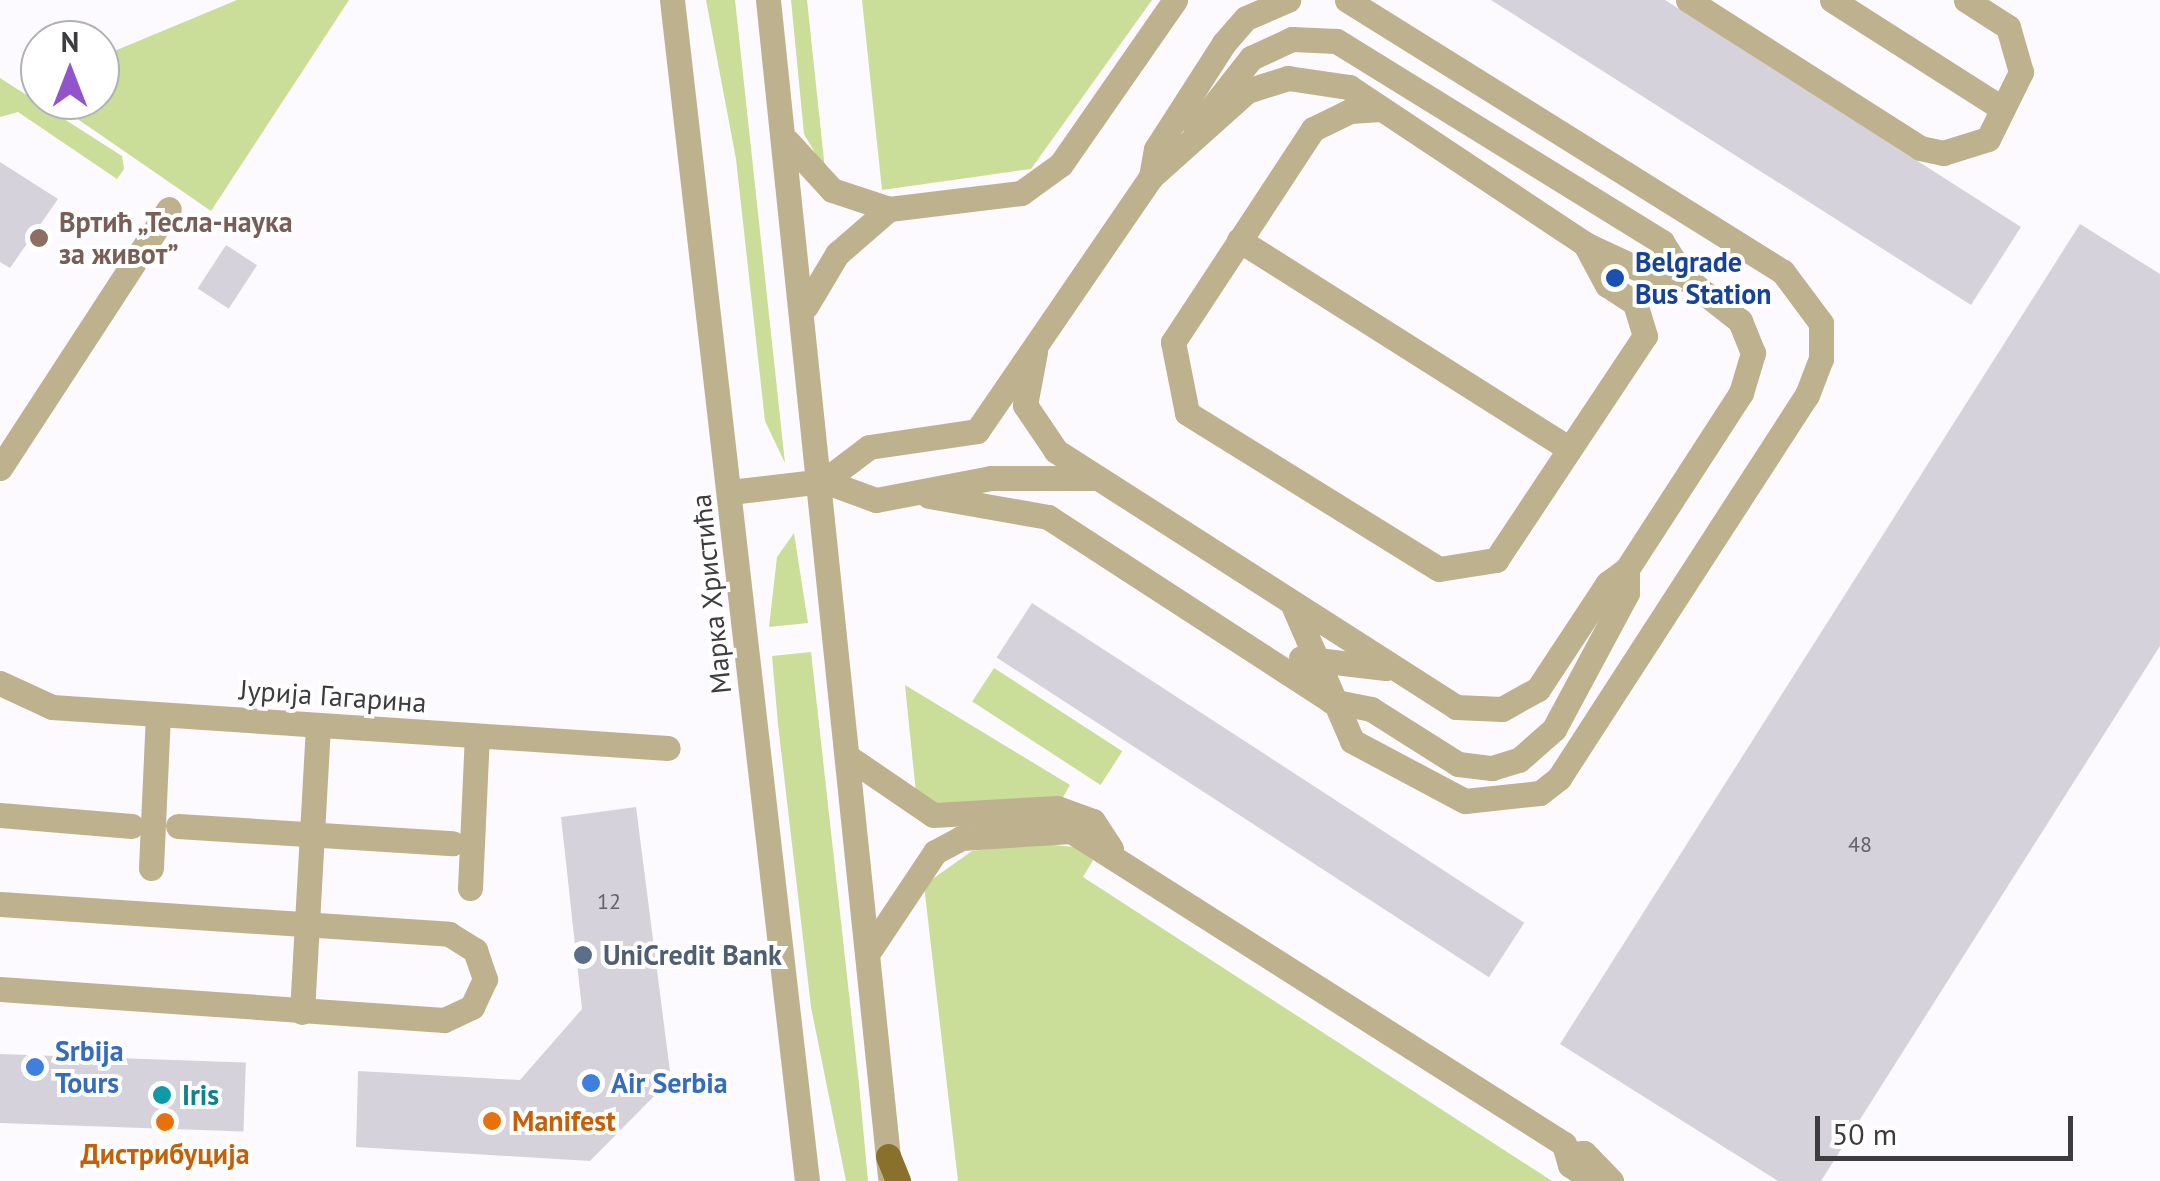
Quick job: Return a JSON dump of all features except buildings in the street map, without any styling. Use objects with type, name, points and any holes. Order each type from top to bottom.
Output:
[{"type":"main road","points":[[889,1169],[898,1181]]},
{"type":"street","name":"Марка Христића","points":[[672,0],[807,1181]]},
{"type":"street","points":[[768,0],[806,307],[871,948],[889,1169]]},
{"type":"street","points":[[785,138],[832,190],[890,210],[1037,186],[1175,0]]},
{"type":"street","points":[[1152,177],[1156,150],[1224,42],[1246,18],[1288,0]]},
{"type":"street","points":[[1688,0],[1920,148],[1943,153],[1988,139],[2021,72],[2008,27],[1966,0]]},
{"type":"street","points":[[1832,0],[1995,104]]},
{"type":"street","points":[[1292,605],[1331,702],[1352,742],[1429,790],[1466,802],[1540,793],[1558,778],[1807,395],[1820,359],[1822,323],[1783,272],[1357,2]]},
{"type":"street","points":[[824,481],[869,447],[976,431],[1035,352],[1152,177],[1251,58],[1292,39],[1336,41],[1662,242],[1684,278],[1740,321],[1750,373],[1627,569],[1519,704],[1456,707],[1114,489],[1032,422],[1024,386],[1035,352]]},
{"type":"street","points":[[1195,130],[1248,90],[1288,78],[1322,76],[1380,109],[1585,244],[1645,272],[1684,278]]},
{"type":"street","points":[[1380,109],[1350,110],[1313,129],[1172,342],[1187,413],[1438,570],[1496,560],[1645,336],[1635,303],[1608,286],[1585,244]]},
{"type":"street","points":[[0,468],[169,210]]},
{"type":"street","points":[[806,307],[837,254],[890,210]]},
{"type":"street","points":[[1239,240],[1569,450]]},
{"type":"street","points":[[730,492],[824,481],[876,500],[929,496],[1047,474],[1114,489]]},
{"type":"street","points":[[929,496],[1048,517],[1331,702],[1371,710],[1458,764],[1519,760],[1554,730],[1627,594],[1627,569]]},
{"type":"street","points":[[1256,652],[1393,670]]},
{"type":"street","name":"Јурија Гагарина","points":[[0,683],[52,707],[668,748]]},
{"type":"street","points":[[151,868],[158,715]]},
{"type":"street","points":[[302,1012],[318,725]]},
{"type":"street","points":[[470,888],[478,736]]},
{"type":"street","points":[[851,758],[932,814],[1058,808],[1093,822],[1111,850]]},
{"type":"street","points":[[0,815],[132,826]]},
{"type":"street","points":[[178,826],[452,843]]},
{"type":"street","points":[[871,948],[936,852],[961,838],[1056,829],[1111,850],[1570,1154],[1595,1181]]},
{"type":"street","points":[[0,904],[459,937],[481,958],[485,979],[479,999],[455,1018],[302,1012],[0,989]]},
{"type":"street","points":[[1570,1154],[1584,1153],[1610,1181]]},
{"type":"green space","points":[[237,0],[349,0],[211,211],[79,120],[120,120],[120,49]]},
{"type":"green space","points":[[706,0],[735,0],[785,463],[765,421],[736,159]]},
{"type":"green space","points":[[791,0],[807,0],[825,170],[804,134]]},
{"type":"green space","points":[[862,0],[1152,0],[1031,169],[882,190]]},
{"type":"green space","points":[[0,78],[20,91],[20,113],[0,117]]},
{"type":"green space","points":[[30,120],[66,120],[122,156],[124,169],[117,179]]},
{"type":"green space","points":[[794,533],[808,623],[769,627],[777,557]]},
{"type":"green space","points":[[811,652],[868,1181],[846,1181],[811,1007],[778,724],[772,656]]},
{"type":"green space","points":[[994,668],[1122,751],[1101,785],[972,702]]},
{"type":"green space","points":[[905,685],[1070,785],[1062,799],[934,803],[916,793]]},
{"type":"green space","points":[[1032,843],[1075,847],[1093,860],[1083,877],[1552,1181],[958,1181],[924,885],[972,851]]},
{"type":"place","name":"Вртић „Тесла-наука за живот”","points":[[39,238]]},
{"type":"place","name":"Belgrade Bus Station","points":[[1615,278]]},
{"type":"place","name":"UniCredit Bank","points":[[583,955]]},
{"type":"place","name":"Srbija Tours","points":[[35,1067]]},
{"type":"place","name":"Air Serbia","points":[[591,1083]]},
{"type":"place","name":"Iris","points":[[162,1095]]},
{"type":"place","name":"Manifest","points":[[492,1121]]},
{"type":"place","name":"Дистрибуција","points":[[165,1122]]}]
